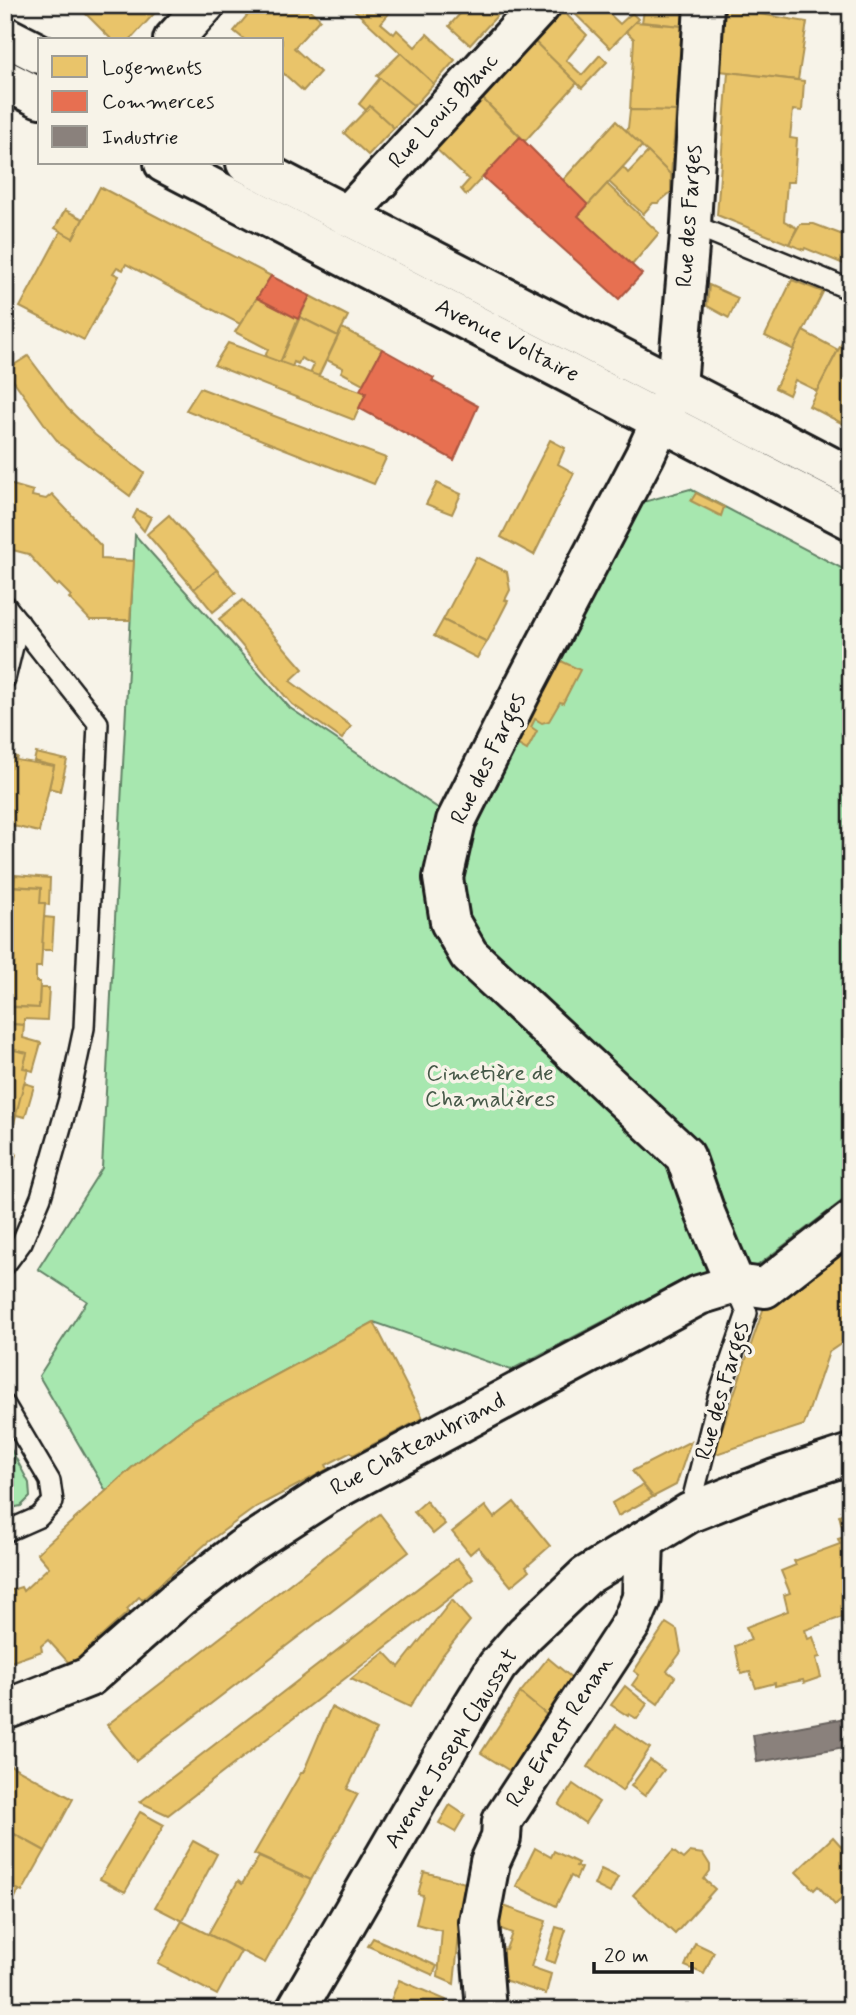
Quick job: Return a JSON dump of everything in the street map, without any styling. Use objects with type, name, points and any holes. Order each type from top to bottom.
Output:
[{"type":"street","points":[[175,38],[205,5]]},
{"type":"street","name":"Rue Louis Blanc","points":[[347,216],[541,5]]},
{"type":"street","name":"Rue des Farges","points":[[704,5],[691,224],[677,385],[662,422],[456,821],[443,878],[450,922],[470,955],[685,1156],[735,1284]]},
{"type":"street","points":[[5,36],[38,53]]},
{"type":"street","points":[[5,80],[38,97]]},
{"type":"street","name":"Avenue Voltaire","points":[[166,164],[851,520]]},
{"type":"street","name":"Avenue Voltaire","points":[[248,164],[851,477]]},
{"type":"street","name":"Rue Châteaubriand","points":[[5,1710],[89,1677],[180,1597],[242,1549],[327,1494],[699,1295],[735,1284],[765,1288],[851,1222]]},
{"type":"street","name":"Avenue Joseph Claussat","points":[[296,2010],[497,1667],[525,1634],[586,1576],[688,1513],[775,1479],[851,1454]]},
{"type":"street","name":"Rue Ernest Renan","points":[[486,2010],[479,1922],[490,1862],[501,1838],[502,1821],[631,1624],[642,1598],[644,1541]]},
{"type":"lane","points":[[691,224],[851,289]]},
{"type":"lane","points":[[5,605],[98,723],[84,1028],[69,1099],[41,1197],[22,1242],[5,1265]]},
{"type":"lane","points":[[5,679],[19,622]]},
{"type":"lane","name":"Rue des Farges","points":[[688,1513],[718,1398],[747,1313],[735,1284]]},
{"type":"lane","points":[[5,1405],[50,1481],[53,1502],[38,1517],[5,1532]]},
{"type":"green space","name":"Cimetière de Chamalières","points":[[690,489],[851,573],[851,1194],[757,1266],[688,1277],[511,1370],[374,1322],[195,1419],[136,1464],[106,1491],[39,1376],[87,1301],[38,1269],[102,1168],[135,535],[290,708],[469,829],[643,502]]},
{"type":"green space","points":[[5,1438],[29,1483],[30,1497],[21,1506],[5,1509]]},
{"type":"building: Logements","points":[[77,5],[162,5],[132,38],[110,38]]},
{"type":"building: Logements","points":[[256,5],[304,5],[320,19],[294,48],[320,72],[303,91],[284,74],[284,38],[243,38],[234,31]]},
{"type":"building: Logements","points":[[359,5],[383,5],[390,12],[381,23],[394,34],[397,30],[415,47],[427,34],[455,60],[434,84],[353,9]]},
{"type":"building: Logements","points":[[468,5],[501,5],[504,8],[470,45],[449,26]]},
{"type":"building: Logements","points":[[566,5],[600,5],[620,24],[632,13],[638,19],[610,48]]},
{"type":"building: Logements","points":[[645,5],[684,5],[682,26],[642,22]]},
{"type":"building: Logements","points":[[558,6],[587,35],[566,60],[582,75],[600,55],[607,62],[582,88],[530,37]]},
{"type":"building: Logements","points":[[724,8],[807,22],[798,80],[720,71]]},
{"type":"building: Logements","points":[[635,22],[682,26],[676,111],[630,110],[634,39],[626,31]]},
{"type":"building: Logements","points":[[530,37],[577,83],[525,141],[478,94]]},
{"type":"building: Logements","points":[[401,53],[434,84],[414,106],[377,76]]},
{"type":"building: Logements","points":[[728,72],[804,81],[802,111],[793,110],[790,138],[797,139],[794,182],[787,182],[784,221],[797,228],[789,244],[717,215]]},
{"type":"building: Logements","points":[[380,78],[414,106],[394,128],[370,106],[367,111],[359,104]]},
{"type":"building: Logements","points":[[478,94],[520,137],[466,195],[461,189],[469,180],[432,145]]},
{"type":"building: Logements","points":[[370,106],[394,128],[368,155],[344,133]]},
{"type":"building: Logements","points":[[630,110],[676,111],[671,175],[625,130],[628,128]]},
{"type":"building: Logements","points":[[616,121],[642,146],[588,205],[563,180]]},
{"type":"building: Logements","points":[[648,152],[671,175],[671,192],[658,203],[653,203],[643,214],[609,182],[623,167],[628,173]]},
{"type":"building: Logements","points":[[607,184],[659,233],[632,265],[578,216]]},
{"type":"building: Logements","points":[[100,187],[271,276],[240,324],[126,264],[123,270],[117,267],[113,273],[119,276],[84,340],[20,307],[61,231],[73,238]]},
{"type":"building: Logements","points":[[65,210],[83,219],[73,238],[55,228]]},
{"type":"building: Logements","points":[[800,224],[814,224],[851,238],[851,267],[789,244]]},
{"type":"building: Logements","points":[[792,280],[823,292],[794,350],[765,336]]},
{"type":"building: Logements","points":[[709,285],[738,298],[729,318],[707,306]]},
{"type":"building: Logements","points":[[310,296],[348,316],[338,336],[300,317]]},
{"type":"building: Logements","points":[[257,298],[298,319],[280,363],[265,357],[268,349],[235,332]]},
{"type":"building: Logements","points":[[300,317],[338,336],[318,377],[310,374],[314,365],[301,358],[298,364],[294,362],[292,367],[280,363]]},
{"type":"building: Logements","points":[[342,328],[382,349],[363,384],[341,372],[343,368],[327,360]]},
{"type":"building: Logements","points":[[803,331],[838,350],[817,391],[795,380],[789,395],[775,388]]},
{"type":"building: Logements","points":[[843,341],[851,346],[851,428],[809,406]]},
{"type":"building: Logements","points":[[228,343],[366,393],[354,420],[214,365]]},
{"type":"building: Logements","points":[[28,356],[67,408],[95,435],[144,473],[130,496],[60,444],[48,429],[6,370]]},
{"type":"building: Logements","points":[[200,388],[386,458],[374,484],[186,410]]},
{"type":"building: Logements","points":[[550,440],[565,448],[558,464],[574,473],[534,555],[501,537]]},
{"type":"building: Logements","points":[[437,483],[461,494],[452,514],[426,504]]},
{"type":"building: Logements","points":[[9,484],[33,491],[32,496],[46,499],[52,494],[101,546],[101,559],[134,561],[130,620],[90,620],[69,598],[71,596],[59,584],[57,586],[28,554],[5,548],[5,486]]},
{"type":"building: Logements","points":[[696,493],[724,507],[721,516],[691,501]]},
{"type":"building: Logements","points":[[137,510],[151,517],[144,531],[133,518]]},
{"type":"building: Logements","points":[[169,515],[217,570],[194,589],[147,534]]},
{"type":"building: Logements","points":[[476,557],[507,572],[510,590],[505,600],[508,601],[487,642],[443,620]]},
{"type":"building: Logements","points":[[217,570],[236,593],[213,612],[194,589]]},
{"type":"building: Logements","points":[[243,600],[303,669],[290,681],[351,726],[342,739],[292,704],[219,619]]},
{"type":"building: Logements","points":[[443,620],[487,642],[477,658],[434,636]]},
{"type":"building: Logements","points":[[559,660],[580,670],[563,703],[560,702],[549,721],[542,723],[535,719],[531,727],[537,731],[527,750],[515,743]]},
{"type":"building: Logements","points":[[36,753],[67,760],[60,791],[49,788],[54,766],[34,761]]},
{"type":"building: Logements","points":[[5,755],[17,757],[16,760],[54,766],[39,832],[5,824]]},
{"type":"building: Logements","points":[[15,875],[50,878],[49,905],[40,903],[41,888],[14,886]]},
{"type":"building: Logements","points":[[5,886],[41,888],[40,903],[45,903],[41,967],[36,967],[36,982],[40,982],[39,1008],[5,1006]]},
{"type":"building: Logements","points":[[44,917],[54,918],[52,950],[42,950]]},
{"type":"building: Logements","points":[[40,988],[49,988],[47,1020],[24,1019],[24,1025],[10,1024],[11,1007],[39,1008]]},
{"type":"building: Logements","points":[[10,1024],[24,1025],[23,1038],[41,1043],[33,1071],[23,1068],[27,1053],[5,1048]]},
{"type":"building: Logements","points":[[5,1048],[27,1053],[23,1068],[28,1069],[12,1131],[7,1129],[5,1136]]},
{"type":"building: Logements","points":[[24,1083],[34,1086],[25,1117],[16,1115]]},
{"type":"building: Logements","points":[[6,1152],[16,1154],[5,1184]]},
{"type":"building: Logements","points":[[851,1241],[851,1337],[829,1352],[804,1425],[713,1455],[764,1307]]},
{"type":"building: Logements","points":[[374,1322],[423,1418],[353,1455],[351,1452],[326,1465],[328,1469],[256,1507],[208,1542],[142,1600],[139,1597],[127,1609],[129,1611],[76,1660],[68,1662],[48,1640],[41,1646],[42,1651],[5,1664],[5,1592],[21,1587],[23,1591],[49,1567],[37,1553],[136,1464],[195,1419]]},
{"type":"building: Logements","points":[[691,1441],[676,1485],[653,1497],[632,1471]]},
{"type":"building: Logements","points":[[643,1485],[653,1497],[618,1516],[612,1503]]},
{"type":"building: Logements","points":[[426,1501],[445,1524],[433,1534],[414,1512]]},
{"type":"building: Logements","points":[[514,1502],[550,1546],[526,1567],[529,1571],[511,1586],[478,1547],[470,1554],[452,1532],[485,1506],[494,1518]]},
{"type":"building: Logements","points":[[851,1510],[851,1614],[805,1630],[808,1639],[813,1637],[820,1657],[816,1658],[821,1677],[804,1683],[803,1680],[756,1688],[750,1672],[741,1674],[735,1646],[751,1640],[746,1627],[788,1611],[784,1595],[790,1593],[781,1571],[796,1565],[794,1561],[840,1544],[838,1539],[845,1537],[839,1515]]},
{"type":"building: Logements","points":[[380,1514],[409,1552],[136,1761],[107,1725]]},
{"type":"building: Logements","points":[[457,1558],[474,1579],[168,1815],[140,1802]]},
{"type":"building: Logements","points":[[452,1600],[470,1621],[441,1657],[410,1707],[351,1679],[385,1652],[399,1667]]},
{"type":"building: Logements","points":[[666,1623],[677,1630],[681,1652],[667,1671],[675,1677],[658,1704],[632,1685],[639,1675],[634,1671]]},
{"type":"building: Logements","points":[[548,1658],[572,1678],[548,1716],[520,1693]]},
{"type":"building: Logements","points":[[625,1686],[647,1704],[637,1719],[611,1705]]},
{"type":"building: Logements","points":[[520,1693],[548,1716],[515,1774],[481,1753]]},
{"type":"building: Logements","points":[[331,1707],[376,1730],[347,1789],[358,1794],[311,1880],[254,1854],[303,1773]]},
{"type":"building: Logements","points":[[616,1725],[650,1748],[622,1791],[588,1767]]},
{"type":"building: Logements","points":[[650,1760],[664,1770],[645,1796],[631,1786]]},
{"type":"building: Logements","points":[[10,1765],[73,1799],[45,1851],[5,1829],[5,1821],[14,1805],[5,1800],[5,1774]]},
{"type":"building: Logements","points":[[573,1784],[599,1802],[585,1823],[559,1805]]},
{"type":"building: Logements","points":[[450,1805],[465,1815],[455,1832],[439,1823]]},
{"type":"building: Logements","points":[[140,1812],[164,1825],[125,1892],[100,1879]]},
{"type":"building: Logements","points":[[5,1829],[45,1851],[22,1892],[5,1883]]},
{"type":"building: Logements","points":[[833,1837],[851,1857],[851,1890],[835,1905],[818,1886],[814,1890],[796,1872]]},
{"type":"building: Logements","points":[[193,1841],[217,1854],[182,1921],[155,1907]]},
{"type":"building: Logements","points":[[535,1848],[551,1857],[554,1851],[578,1863],[576,1866],[581,1868],[576,1879],[571,1876],[556,1906],[516,1886]]},
{"type":"building: Logements","points":[[673,1851],[683,1859],[690,1852],[703,1854],[710,1865],[710,1871],[704,1879],[715,1889],[675,1934],[633,1895]]},
{"type":"building: Logements","points":[[259,1857],[311,1880],[265,1963],[208,1934],[238,1881],[242,1884]]},
{"type":"building: Logements","points":[[601,1869],[618,1877],[610,1893],[594,1885]]},
{"type":"building: Logements","points":[[424,1872],[469,1884],[461,1916],[454,1984],[438,1977],[442,1931],[416,1924],[423,1895],[418,1894]]},
{"type":"building: Logements","points":[[5,1883],[19,1890],[5,1917]]},
{"type":"building: Logements","points":[[498,1904],[546,1921],[531,1967],[551,1974],[546,1994],[504,1980],[501,1948],[506,1949],[512,1933],[499,1928]]},
{"type":"building: Logements","points":[[182,1921],[241,1951],[217,1995],[158,1964]]},
{"type":"building: Logements","points":[[556,1927],[566,1930],[555,1963],[546,1960]]},
{"type":"building: Logements","points":[[373,1938],[437,1966],[433,1975],[368,1946]]},
{"type":"building: Logements","points":[[695,1943],[714,1952],[704,1974],[685,1966]]},
{"type":"building: Logements","points":[[399,1980],[446,2000],[442,2010],[387,2010]]},
{"type":"building: Commerces","points":[[520,137],[588,205],[578,216],[642,274],[619,299],[483,177]]},
{"type":"building: Commerces","points":[[271,276],[310,296],[298,319],[257,298]]},
{"type":"building: Commerces","points":[[382,349],[478,406],[454,460],[359,408],[366,393],[360,390]]},
{"type":"building: Industrie","points":[[851,1717],[851,1746],[757,1762],[753,1735]]}]
